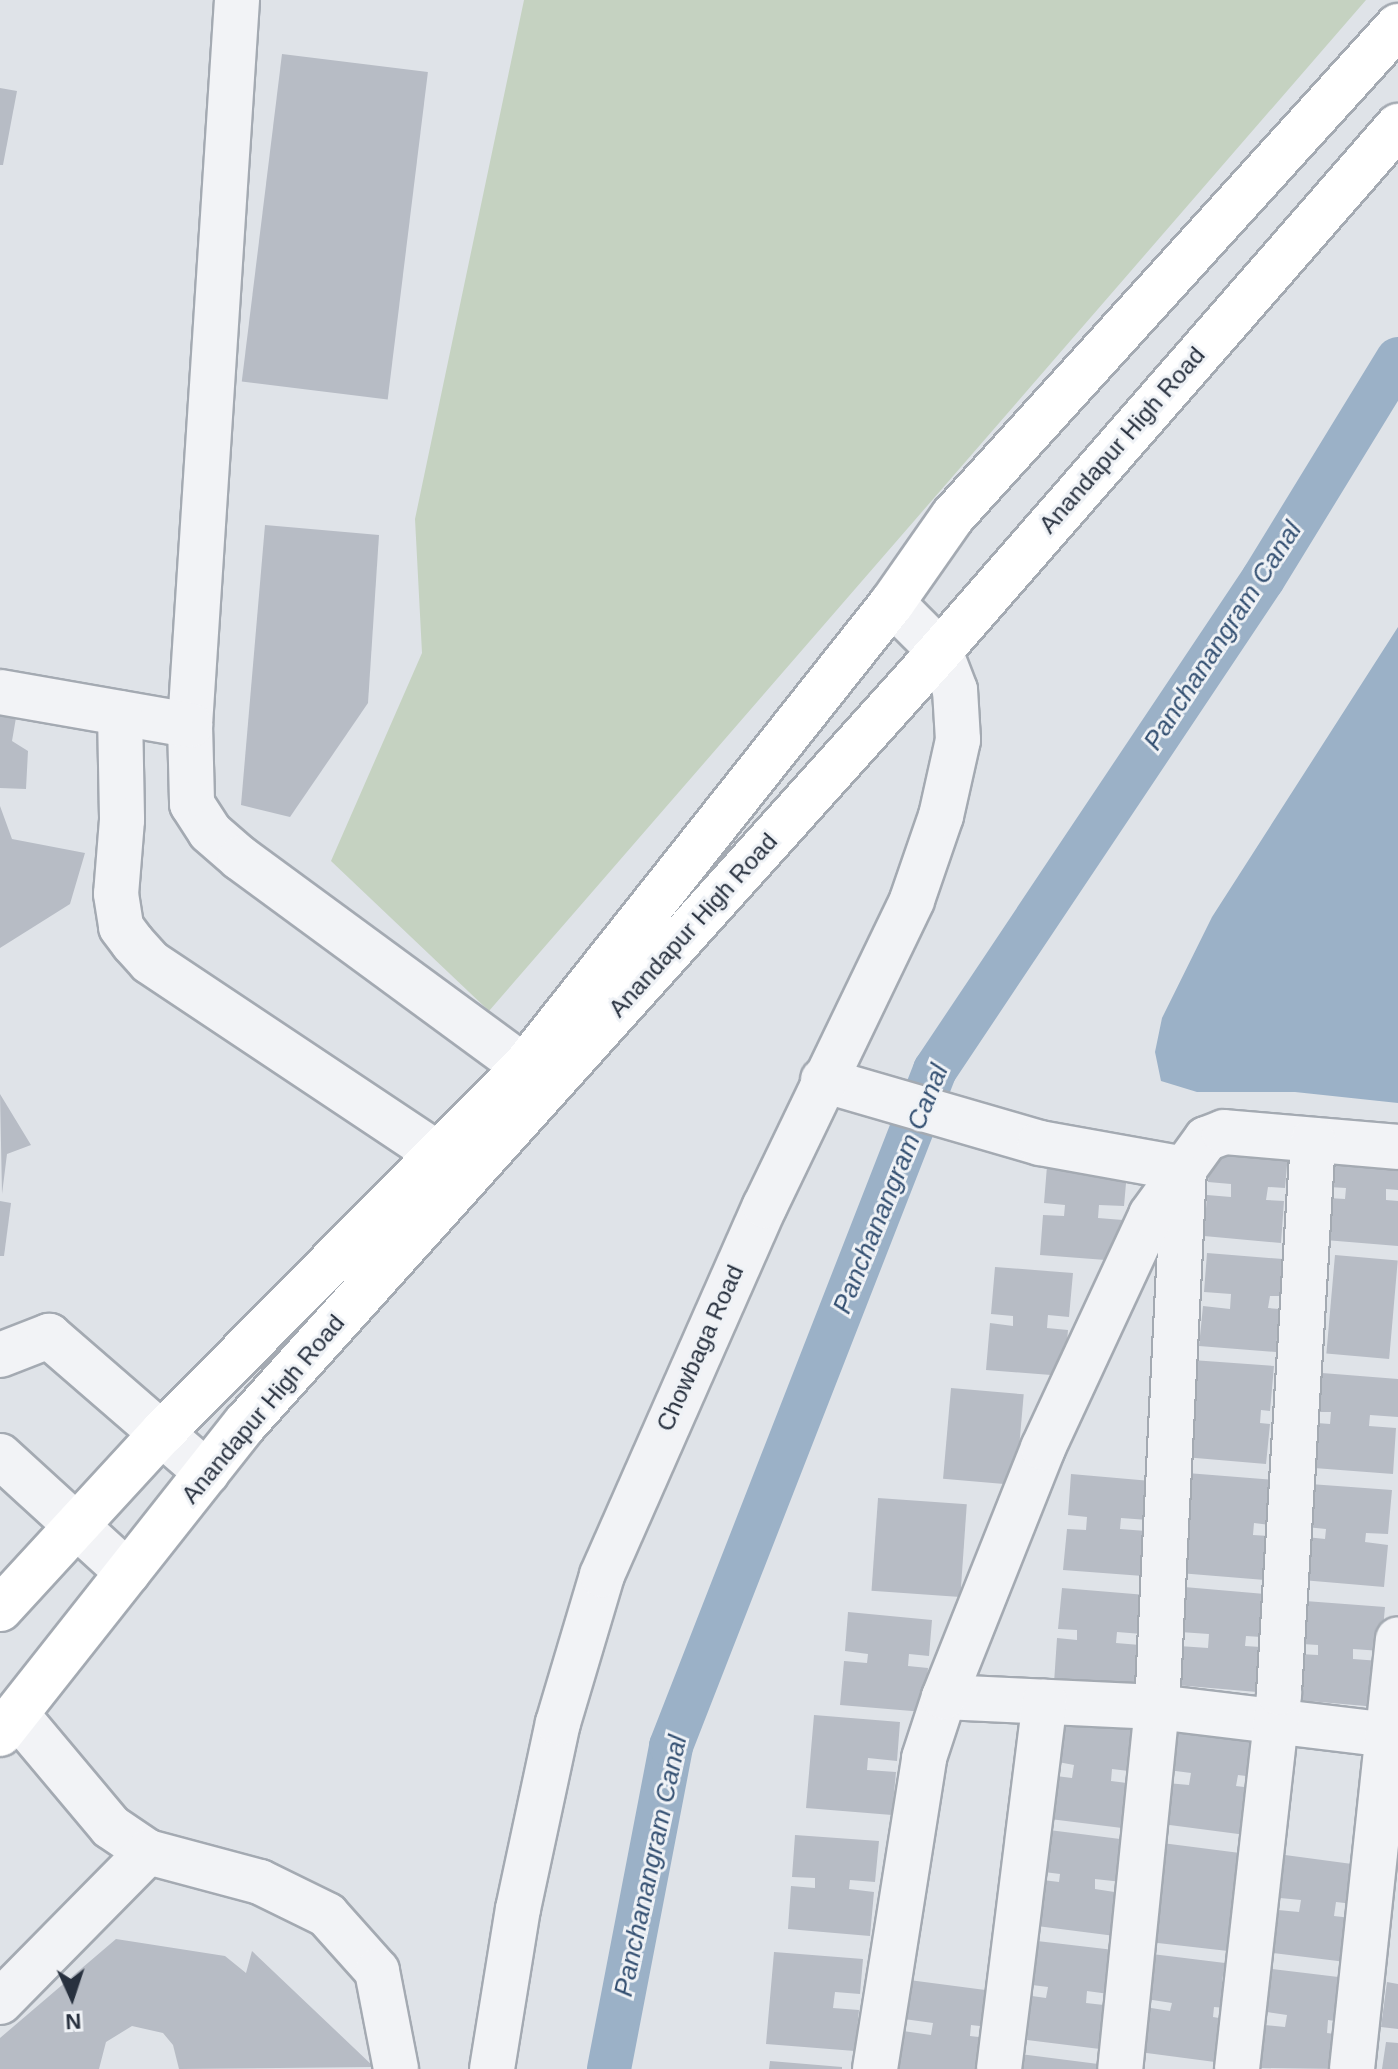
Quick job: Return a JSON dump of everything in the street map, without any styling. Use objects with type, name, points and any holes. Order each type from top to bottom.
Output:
[{"type":"main road","name":"Anandapur High Road","points":[[537,1076],[892,603],[953,516],[1398,26]]},
{"type":"main road","name":"Anandapur High Road","points":[[0,1609],[163,1432],[450,1168],[940,651],[1398,126]]},
{"type":"main road","name":"Anandapur High Road","points":[[16,1728],[128,1573],[450,1168]]},
{"type":"street","points":[[237,0],[190,725],[192,804],[210,832],[537,1076]]},
{"type":"street","points":[[892,603],[940,651]]},
{"type":"street","name":"Chowbaga Road","points":[[492,2069],[518,1909],[558,1723],[602,1575],[823,1080],[912,900],[941,816],[958,740],[955,690],[940,651]]},
{"type":"street","points":[[0,692],[190,725]]},
{"type":"street","points":[[120,713],[122,820],[116,894],[121,927],[150,962],[450,1168]]},
{"type":"street","points":[[823,1080],[1040,1143],[1184,1169]]},
{"type":"street","points":[[875,2069],[924,1758],[944,1697],[1043,1448],[1151,1215],[1206,1139],[1224,1132],[1398,1147]]},
{"type":"street","points":[[1237,2069],[1276,1722],[1313,1140]]},
{"type":"street","points":[[1120,2069],[1157,1707],[1184,1169]]},
{"type":"street","points":[[0,1355],[49,1336],[207,1473]]},
{"type":"street","points":[[0,1456],[128,1573]]},
{"type":"street","points":[[1352,2069],[1393,1736],[1398,1639]]},
{"type":"street","points":[[944,1697],[1157,1707],[1393,1736]]},
{"type":"street","points":[[999,2069],[1045,1702]]},
{"type":"street","points":[[16,1728],[111,1827],[148,1852],[260,1882],[327,1915],[377,1971],[396,2069]]},
{"type":"street","points":[[0,2002],[148,1852]]},
{"type":"green space","points":[[524,0],[1366,0],[489,1011],[331,861],[422,653],[415,519]]},
{"type":"water","points":[[1398,627],[1398,1103],[1295,1092],[1197,1092],[1161,1081],[1155,1052],[1162,1018],[1212,917]]},
{"type":"building","points":[[282,54],[428,72],[388,399],[242,382]]},
{"type":"building","points":[[0,88],[17,91],[3,165],[0,165]]},
{"type":"building","points":[[265,525],[379,535],[368,703],[290,817],[241,805]]},
{"type":"building","points":[[0,702],[18,706],[12,741],[28,751],[26,789],[0,788]]},
{"type":"building","points":[[0,806],[12,839],[85,853],[70,904],[0,948]]},
{"type":"building","points":[[0,1094],[31,1145],[7,1154],[2,1194]]},
{"type":"building","points":[[1211,1148],[1288,1154],[1285,1188],[1268,1187],[1266,1200],[1284,1201],[1281,1243],[1204,1236],[1207,1195],[1231,1197],[1231,1184],[1208,1182]]},
{"type":"building","points":[[1332,1151],[1398,1156],[1398,1190],[1386,1189],[1386,1200],[1398,1201],[1398,1246],[1325,1240],[1328,1198],[1345,1199],[1346,1188],[1329,1187]]},
{"type":"building","points":[[1047,1166],[1127,1172],[1124,1206],[1099,1205],[1098,1218],[1123,1220],[1119,1261],[1040,1255],[1043,1215],[1064,1216],[1065,1205],[1044,1203]]},
{"type":"building","points":[[0,1201],[11,1203],[4,1256],[0,1256]]},
{"type":"building","points":[[1207,1253],[1283,1259],[1280,1296],[1270,1296],[1268,1308],[1279,1309],[1276,1352],[1199,1346],[1203,1306],[1230,1309],[1231,1294],[1204,1292]]},
{"type":"building","points":[[1335,1255],[1398,1260],[1389,1359],[1326,1354]]},
{"type":"building","points":[[995,1267],[1073,1273],[1069,1317],[1048,1315],[1047,1328],[1068,1330],[1064,1376],[986,1370],[990,1323],[1013,1326],[1013,1316],[991,1314]]},
{"type":"building","points":[[1192,1360],[1274,1366],[1270,1411],[1261,1410],[1260,1423],[1270,1424],[1266,1464],[1184,1457]]},
{"type":"building","points":[[1322,1373],[1398,1379],[1398,1417],[1370,1415],[1369,1426],[1396,1428],[1393,1474],[1314,1468],[1317,1423],[1330,1424],[1331,1412],[1319,1412]]},
{"type":"building","points":[[951,1388],[1024,1394],[1016,1485],[943,1479]]},
{"type":"building","points":[[1187,1473],[1274,1480],[1270,1525],[1254,1523],[1253,1535],[1269,1536],[1265,1580],[1179,1573]]},
{"type":"building","points":[[1071,1474],[1151,1481],[1148,1520],[1121,1518],[1120,1529],[1146,1531],[1143,1576],[1063,1570],[1067,1529],[1086,1530],[1087,1517],[1068,1515]]},
{"type":"building","points":[[1310,1484],[1392,1490],[1388,1534],[1366,1533],[1365,1542],[1388,1545],[1384,1587],[1302,1580],[1306,1537],[1325,1539],[1326,1529],[1306,1527]]},
{"type":"building","points":[[878,1498],[967,1504],[960,1597],[872,1591]]},
{"type":"building","points":[[1184,1587],[1265,1594],[1261,1637],[1246,1636],[1245,1646],[1261,1647],[1257,1692],[1176,1685],[1179,1646],[1208,1648],[1209,1634],[1180,1632]]},
{"type":"building","points":[[1062,1588],[1146,1595],[1142,1634],[1117,1632],[1116,1643],[1140,1645],[1136,1690],[1054,1683],[1057,1638],[1077,1640],[1077,1630],[1058,1629]]},
{"type":"building","points":[[1305,1601],[1385,1607],[1381,1651],[1353,1649],[1353,1659],[1380,1661],[1377,1707],[1297,1700],[1300,1654],[1318,1655],[1318,1645],[1302,1644]]},
{"type":"building","points":[[848,1612],[932,1620],[929,1656],[909,1654],[908,1666],[928,1668],[924,1712],[840,1705],[844,1661],[867,1663],[868,1654],[845,1651]]},
{"type":"building","points":[[814,1715],[900,1722],[897,1761],[868,1758],[867,1770],[896,1772],[892,1815],[806,1808]]},
{"type":"building","points":[[1063,1717],[1143,1727],[1137,1772],[1112,1769],[1111,1781],[1135,1784],[1130,1829],[1050,1819],[1056,1776],[1072,1778],[1074,1765],[1058,1762]]},
{"type":"building","points":[[1174,1724],[1259,1734],[1254,1777],[1238,1775],[1236,1786],[1252,1788],[1246,1835],[1162,1824],[1167,1783],[1189,1785],[1191,1773],[1168,1770]]},
{"type":"building","points":[[1049,1830],[1128,1840],[1122,1882],[1095,1879],[1095,1889],[1121,1893],[1115,1936],[1037,1926],[1043,1880],[1059,1882],[1060,1874],[1044,1872]]},
{"type":"building","points":[[795,1835],[879,1841],[875,1882],[850,1880],[849,1889],[874,1892],[870,1936],[788,1929],[791,1886],[815,1888],[815,1878],[792,1877]]},
{"type":"building","points":[[1162,1843],[1240,1853],[1236,1934],[1230,1933],[1228,1951],[1149,1942]]},
{"type":"building","points":[[1285,1855],[1367,1866],[1362,1905],[1336,1902],[1334,1916],[1360,1919],[1354,1963],[1273,1953],[1278,1910],[1299,1912],[1301,1900],[1280,1898]]},
{"type":"building","points":[[116,1939],[225,1956],[246,1973],[252,1951],[374,2067],[179,2069],[173,2045],[163,2033],[132,2026],[106,2042],[99,2069],[0,2069],[0,2038]]},
{"type":"building","points":[[1037,1941],[1114,1950],[1109,1994],[1087,1991],[1086,2003],[1113,2006],[1108,2050],[1027,2040],[1032,1996],[1046,1998],[1048,1987],[1032,1985]]},
{"type":"building","points":[[774,1952],[863,1959],[860,1994],[835,1992],[833,2008],[859,2010],[855,2051],[766,2044]]},
{"type":"building","points":[[1152,1954],[1225,1963],[1222,1982],[1230,1983],[1226,2008],[1214,2007],[1213,2017],[1225,2019],[1215,2062],[1139,2052],[1145,2007],[1170,2011],[1172,2003],[1146,1999]]},
{"type":"building","points":[[1272,1969],[1355,1979],[1349,2023],[1328,2020],[1327,2033],[1348,2036],[1343,2069],[1260,2068],[1265,2025],[1285,2027],[1287,2015],[1267,2012]]},
{"type":"building","points":[[909,1980],[993,1991],[988,2027],[971,2025],[970,2036],[987,2038],[983,2069],[898,2069],[903,2031],[931,2035],[933,2023],[904,2019]]},
{"type":"building","points":[[1387,1982],[1398,1984],[1398,2029],[1381,2027]]},
{"type":"building","points":[[1386,2042],[1398,2043],[1398,2069],[1382,2069]]},
{"type":"building","points":[[1020,2054],[1106,2065],[1105,2069],[1018,2069]]},
{"type":"building","points":[[770,2061],[842,2067],[842,2069],[769,2069]]},
{"type":"waterway","name":"Panchanangram Canal","points":[[609,2069],[671,1746],[935,1070],[1263,579],[1398,359]]}]
